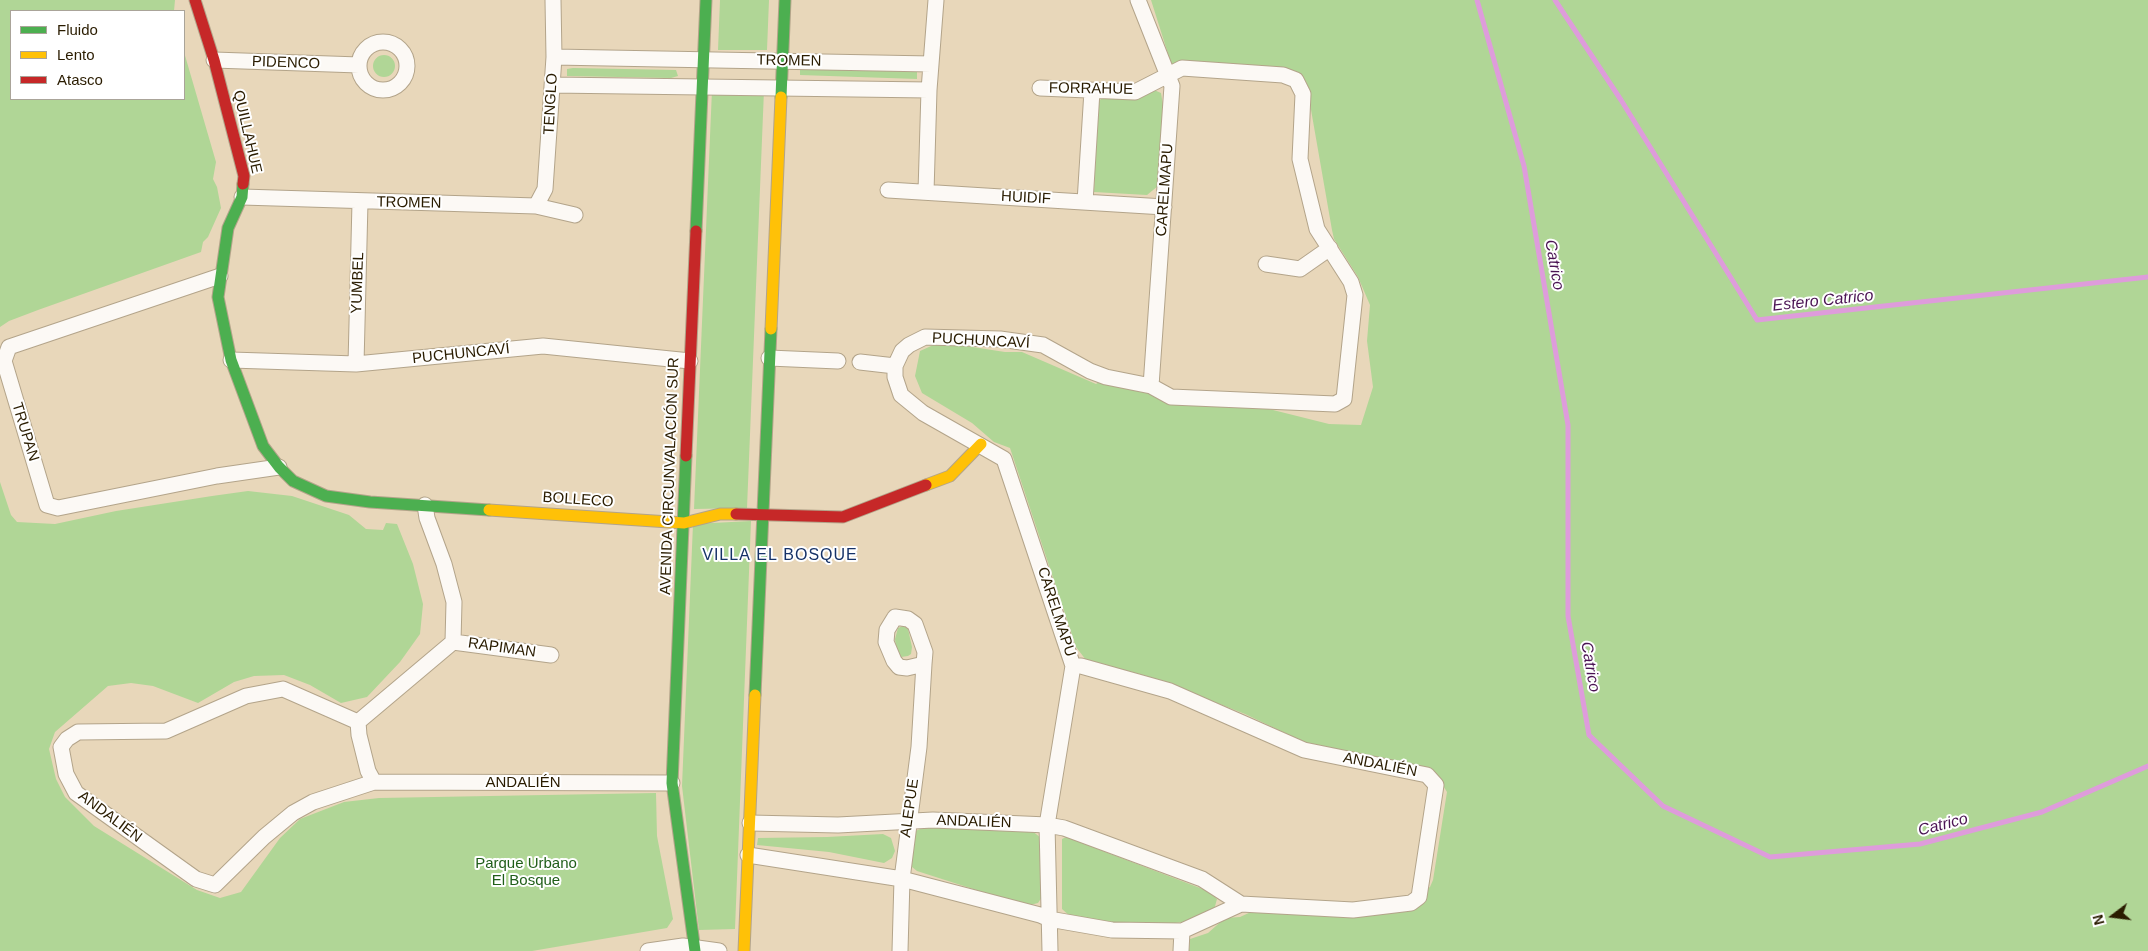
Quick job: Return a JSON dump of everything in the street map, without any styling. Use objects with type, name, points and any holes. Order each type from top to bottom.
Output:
[{"type":"main road","name":"QUILLAHUE","points":[[195,0],[214,60],[244,176],[242,197],[228,228],[218,298],[230,360]]},
{"type":"main road","name":"AVENIDA CIRCUNVALACIÓN SUR","points":[[695,950],[672,783],[706,0]]},
{"type":"main road","points":[[744,951],[785,0]]},
{"type":"main road","name":"BOLLECO","points":[[230,360],[263,446],[279,467],[293,481],[326,496],[370,502],[684,523],[720,514],[843,516],[950,476],[981,444]]},
{"type":"street","name":"TENGLO","points":[[536,206],[545,189],[554,57],[553,0]]},
{"type":"street","points":[[926,192],[929,90],[936,0]]},
{"type":"street","name":"CARELMAPU","points":[[1138,0],[1172,86],[1151,386]]},
{"type":"street","name":"TROMEN","points":[[554,57],[931,64]]},
{"type":"street","points":[[616,86],[617,58]]},
{"type":"street","name":"PIDENCO","points":[[214,60],[359,65]]},
{"type":"street","name":"FORRAHUE","points":[[1040,88],[1135,92],[1182,68],[1283,74],[1296,80],[1303,94],[1300,159],[1317,229],[1351,282],[1355,295],[1344,399]]},
{"type":"street","name":"TROMEN","points":[[552,85],[929,90]]},
{"type":"street","points":[[1085,202],[1092,90]]},
{"type":"street","name":"HUIDIF","points":[[888,190],[1164,207]]},
{"type":"street","name":"TROMEN","points":[[242,197],[536,206],[575,215]]},
{"type":"street","name":"YUMBEL","points":[[356,364],[360,202]]},
{"type":"street","points":[[1266,264],[1300,269],[1330,248]]},
{"type":"street","name":"TRUPAN","points":[[220,276],[9,347],[4,361],[47,505],[58,508],[217,476],[279,467]]},
{"type":"street","name":"PUCHUNCAVÍ","points":[[895,366],[902,351],[908,345],[925,337],[1000,339],[1043,346],[1098,374],[1151,386],[1171,397],[1335,404],[1344,399]]},
{"type":"street","name":"PUCHUNCAVÍ","points":[[230,360],[356,364],[543,346],[690,361]]},
{"type":"street","points":[[770,358],[838,361]]},
{"type":"street","points":[[860,362],[895,366]]},
{"type":"street","name":"CARELMAPU","points":[[895,366],[895,377],[902,395],[923,413],[981,444],[1004,459],[1019,497],[1073,666],[1047,825],[1050,951]]},
{"type":"street","points":[[374,782],[366,762],[359,735],[358,722],[454,642],[454,602],[444,564],[427,518],[425,505]]},
{"type":"street","name":"RAPIMAN","points":[[454,642],[551,654]]},
{"type":"street","name":"ALEPUE","points":[[900,951],[902,879],[919,747],[924,664]]},
{"type":"street","name":"ANDALIÉN","points":[[748,855],[902,879],[1049,919],[1112,930],[1182,931],[1241,904],[1352,910],[1411,903],[1418,897],[1436,785],[1427,775],[1304,750],[1170,691],[1081,666],[1073,666]]},
{"type":"street","name":"ANDALIÉN","points":[[358,722],[284,689],[246,696],[166,731],[78,732],[67,739],[61,747],[62,759],[66,774],[76,793],[196,879],[214,885],[264,837],[293,813],[313,802],[374,782],[672,783]]},
{"type":"street","name":"ANDALIÉN","points":[[750,823],[838,825],[933,820],[1047,825],[1064,828],[1202,879],[1241,904]]},
{"type":"street","points":[[1181,951],[1182,931]]},
{"type":"street","points":[[648,951],[677,946],[695,950],[719,951]]},
{"type":"green space","points":[[0,0],[175,0],[174,10],[10,10],[10,100],[185,100],[185,55],[216,162],[213,179],[217,187],[221,208],[208,237],[203,242],[201,252],[38,310],[9,321],[0,327]]},
{"type":"green space","points":[[720,0],[769,0],[767,50],[718,50]]},
{"type":"green space","points":[[1151,0],[2148,0],[2148,951],[1189,951],[1190,939],[1208,933],[1225,918],[1240,917],[1277,900],[1337,904],[1409,899],[1430,887],[1433,880],[1447,792],[1433,770],[1308,744],[1245,714],[1153,678],[1086,660],[1076,647],[1010,448],[994,442],[972,423],[922,393],[915,376],[920,351],[940,342],[1005,352],[1022,352],[1096,384],[1107,377],[1156,390],[1253,405],[1329,424],[1361,425],[1373,387],[1367,341],[1370,305],[1358,277],[1334,239],[1306,81],[1272,74],[1201,67],[1176,79]]},
{"type":"green space","points":[[384,55],[392,58],[395,66],[392,74],[384,77],[376,74],[373,66],[376,58]]},
{"type":"green space","points":[[800,64],[917,70],[917,79],[800,75]]},
{"type":"green space","points":[[567,69],[676,70],[678,76],[671,78],[567,76]]},
{"type":"green space","points":[[712,90],[764,90],[747,508],[694,509]]},
{"type":"green space","points":[[1154,90],[1161,93],[1163,105],[1158,186],[1147,195],[1094,192],[1098,102],[1103,97]]},
{"type":"green space","name":"Parque Urbano El Bosque","points":[[0,482],[11,515],[17,522],[55,524],[116,511],[248,491],[292,496],[349,515],[366,529],[383,530],[386,523],[397,524],[413,564],[423,604],[420,634],[400,662],[367,697],[341,703],[310,685],[284,675],[254,676],[234,682],[198,703],[153,686],[131,683],[108,686],[55,732],[49,749],[56,779],[65,797],[94,826],[197,890],[220,898],[241,892],[280,838],[300,819],[344,802],[379,798],[656,793],[657,836],[673,919],[667,928],[532,951],[0,951]]},
{"type":"green space","points":[[751,521],[735,929],[699,930],[682,786],[693,524]]},
{"type":"green space","points":[[903,626],[908,629],[912,647],[911,654],[901,657],[896,647],[895,639],[898,628]]},
{"type":"green space","points":[[930,825],[1031,830],[1041,838],[1044,894],[1038,903],[1026,906],[917,871],[912,867],[913,832]]},
{"type":"green space","points":[[883,834],[891,838],[895,851],[892,858],[884,863],[829,852],[757,845],[758,838]]},
{"type":"green space","points":[[1066,837],[1208,891],[1217,899],[1214,910],[1199,920],[1175,923],[1120,923],[1071,917],[1062,909],[1062,839]]},
{"type":"waterway","name":"Catrico","points":[[1477,0],[1524,166],[1568,425],[1568,616],[1589,735],[1663,806],[1770,857],[1920,844],[2042,812],[2148,766]]},
{"type":"waterway","name":"Estero Catrico","points":[[1555,0],[1621,100],[1757,320],[2148,277]]},
{"type":"traffic: fast","points":[[696,231],[706,0]]},
{"type":"traffic: fast","points":[[781,97],[785,0]]},
{"type":"traffic: fast","points":[[243,184],[242,197],[228,228],[218,297],[231,360],[263,446],[279,467],[293,481],[326,496],[370,502],[489,510]]},
{"type":"traffic: fast","points":[[755,695],[771,329]]},
{"type":"traffic: fast","points":[[686,456],[672,783],[695,951]]},
{"type":"traffic: slow","points":[[771,329],[781,97]]},
{"type":"traffic: slow","points":[[926,485],[950,476],[981,444]]},
{"type":"traffic: slow","points":[[489,510],[684,523],[720,514],[736,514]]},
{"type":"traffic: slow","points":[[744,951],[755,695]]},
{"type":"traffic: jam","points":[[195,0],[214,60],[244,176],[243,184]]},
{"type":"traffic: jam","points":[[686,456],[696,231]]},
{"type":"traffic: jam","points":[[736,514],[843,517],[926,485]]},
{"type":"district","name":"VILLA EL BOSQUE","points":[[780,556]]}]
